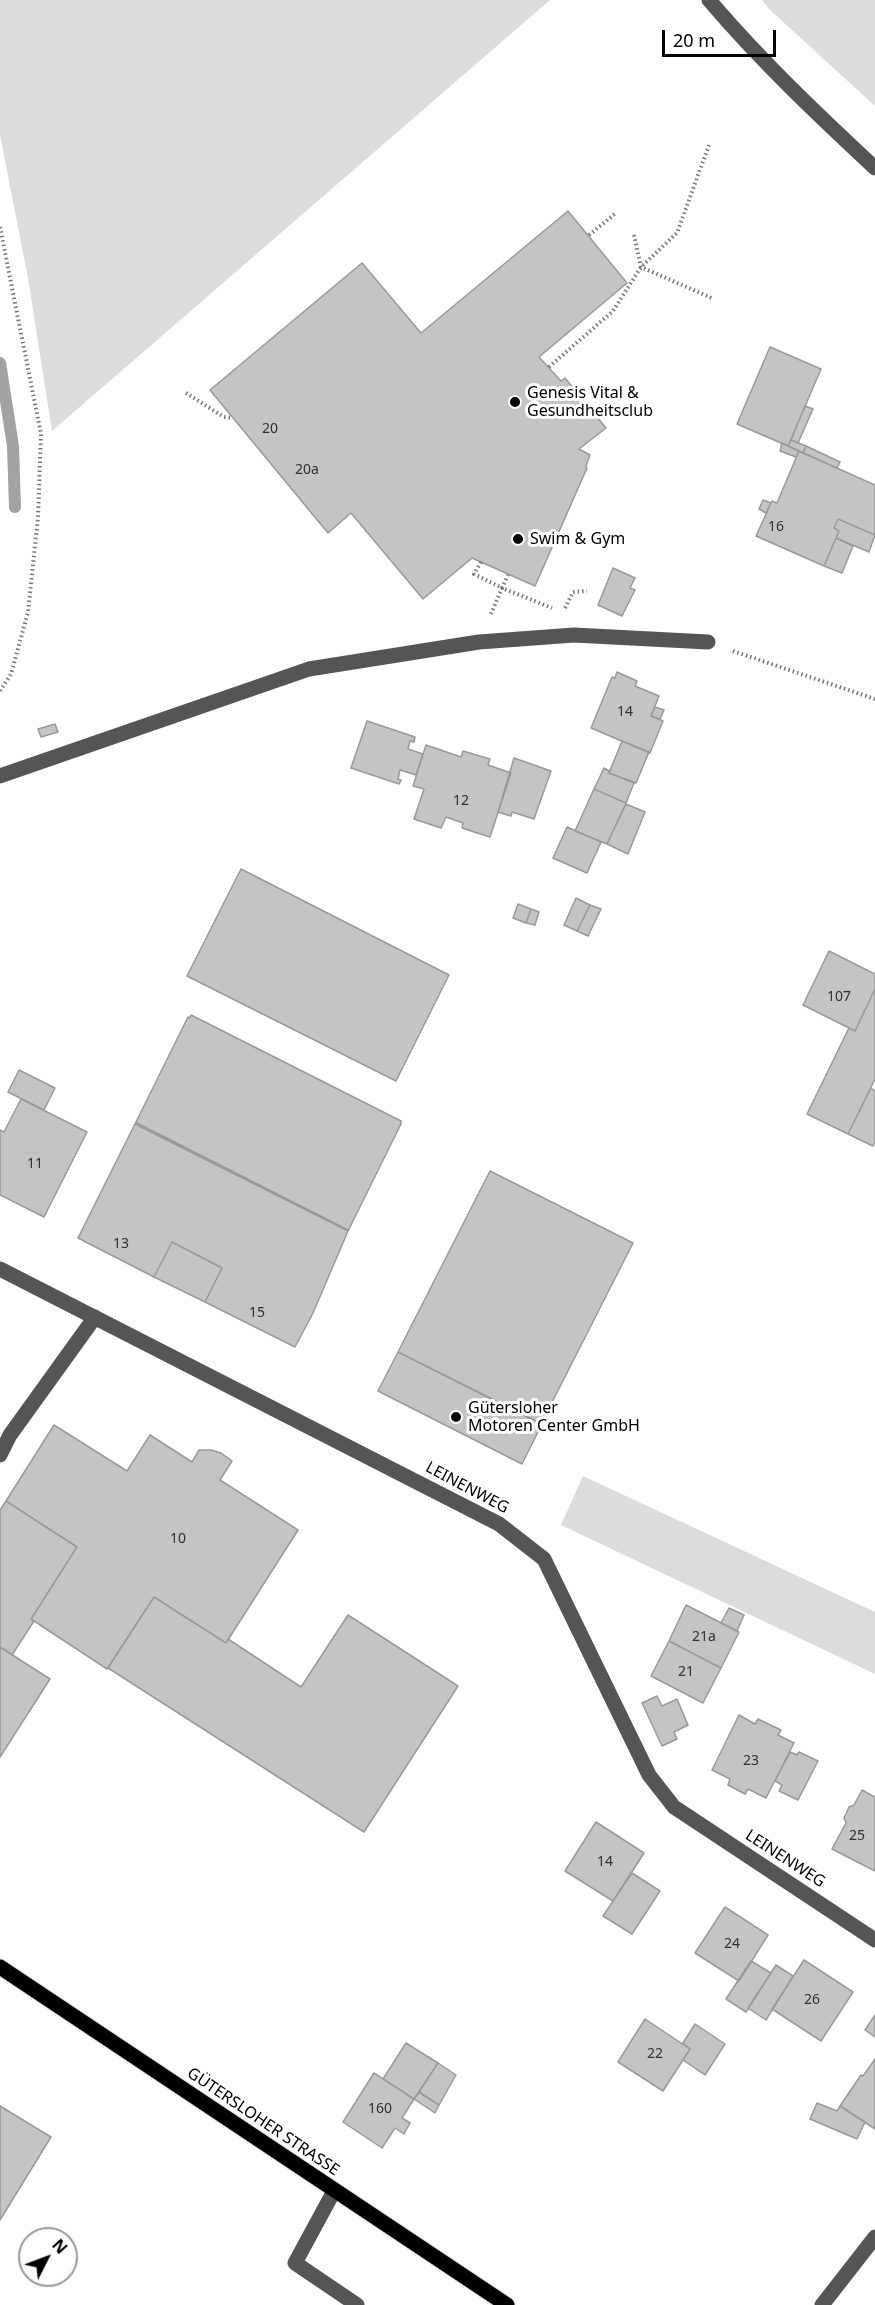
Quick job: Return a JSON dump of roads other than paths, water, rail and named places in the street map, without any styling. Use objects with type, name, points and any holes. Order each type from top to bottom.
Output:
[{"type":"main road","name":"GÜTERSLOHER STRASSE","points":[[0,1967],[507,2305]]},
{"type":"street","points":[[709,0],[741,38],[799,98],[875,168]]},
{"type":"street","points":[[0,776],[309,669],[479,642],[574,635],[708,642]]},
{"type":"street","name":"LEINENWEG","points":[[0,1269],[499,1524],[536,1552],[544,1559],[649,1775],[674,1808],[875,1940]]},
{"type":"street","points":[[0,1455],[10,1435],[95,1317]]},
{"type":"street","points":[[334,2191],[295,2263],[357,2305]]},
{"type":"street","points":[[822,2305],[875,2238]]},
{"type":"waterway","points":[[0,363],[13,446],[15,507]]},
{"type":"place","name":"Genesis Vital & Gesundheitsclub","points":[[515,402]]},
{"type":"place","name":"Swim & Gym","points":[[518,539]]},
{"type":"place","name":"Gütersloher Motoren Center GmbH","points":[[456,1417]]}]
